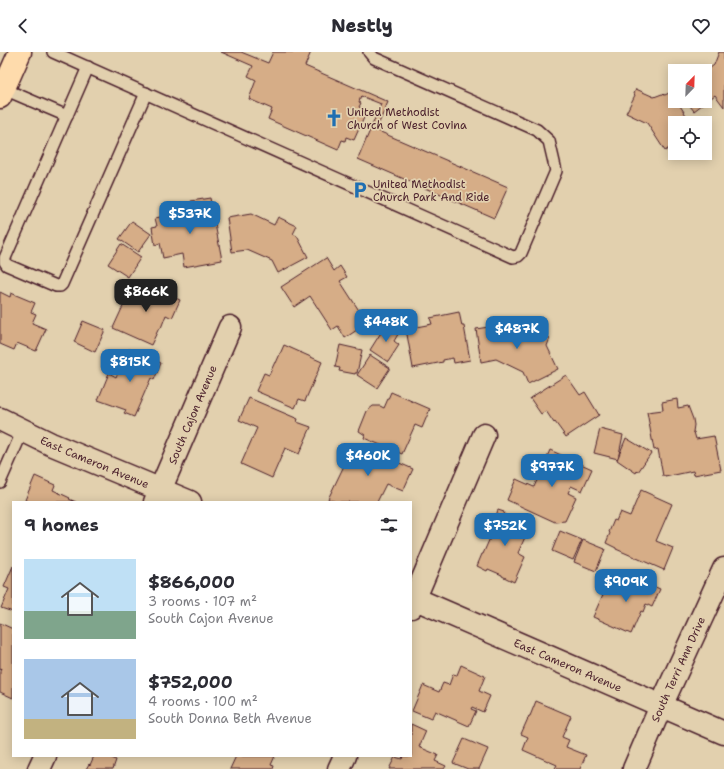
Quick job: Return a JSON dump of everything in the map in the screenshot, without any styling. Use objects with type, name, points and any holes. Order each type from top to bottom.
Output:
[{"type":"main road","points":[[2,93],[20,52]]},
{"type":"street","name":"South Cajon Avenue","points":[[158,496],[230,327]]},
{"type":"street","name":"East Cameron Avenue","points":[[0,419],[158,496],[185,501]]},
{"type":"street","points":[[412,601],[484,435]]},
{"type":"street","name":"South Terri Ann Drive","points":[[634,769],[661,706],[724,569]]},
{"type":"street","name":"East Cameron Avenue","points":[[412,601],[724,733]]},
{"type":"street","points":[[39,769],[45,757]]},
{"type":"street","points":[[339,769],[344,757]]},
{"type":"lane","points":[[53,52],[513,257],[518,256],[521,253],[556,171],[549,141],[537,130],[374,58],[369,52]]},
{"type":"lane","points":[[88,68],[5,258],[7,265],[56,286],[60,286],[62,284],[146,93]]},
{"type":"lane","points":[[2,93],[66,116]]},
{"type":"lane","points":[[0,482],[23,430]]},
{"type":"building","points":[[221,52],[241,52],[268,63],[273,52],[311,52],[305,66],[388,102],[376,130],[508,187],[494,218],[358,159],[381,104],[361,96],[359,102],[361,103],[359,107],[367,111],[354,140],[346,137],[345,141],[342,140],[338,150],[268,119],[272,109],[249,99],[256,80],[248,76],[253,66]]},
{"type":"building","points":[[719,52],[724,52],[724,107],[715,95],[712,97],[712,67]]},
{"type":"building","points":[[636,89],[654,97],[668,94],[668,108],[681,108],[687,116],[668,116],[668,149],[665,151],[647,123],[626,113],[635,95]]},
{"type":"building","points":[[210,198],[222,260],[184,267],[182,254],[163,258],[160,243],[155,245],[152,227],[157,226],[155,218],[182,213],[184,221],[194,220],[193,213],[190,214],[189,209],[192,208],[191,201]]},
{"type":"building","points":[[251,214],[274,225],[278,217],[297,226],[293,234],[297,236],[308,257],[278,273],[272,261],[247,250],[232,252],[227,218]]},
{"type":"building","points":[[132,221],[151,234],[138,252],[119,239]]},
{"type":"building","points":[[121,244],[141,257],[128,277],[108,264]]},
{"type":"building","points":[[326,258],[334,271],[340,266],[347,277],[340,281],[366,324],[345,338],[338,326],[332,330],[310,296],[294,307],[281,287]]},
{"type":"building","points":[[140,282],[180,300],[172,318],[166,315],[161,328],[159,328],[151,345],[113,328],[125,302],[130,305]]},
{"type":"building","points":[[0,292],[10,297],[11,293],[35,303],[31,312],[36,314],[32,323],[46,329],[36,351],[17,343],[14,350],[0,344]]},
{"type":"building","points":[[459,312],[462,326],[464,326],[470,360],[454,363],[453,358],[443,360],[443,362],[413,368],[406,329],[432,324],[430,318]]},
{"type":"building","points":[[83,321],[105,330],[95,352],[74,342]]},
{"type":"building","points":[[514,322],[550,338],[547,346],[558,369],[528,384],[523,372],[496,359],[481,362],[476,329],[501,325],[511,330]]},
{"type":"building","points":[[387,323],[400,331],[394,341],[399,345],[388,362],[370,350]]},
{"type":"building","points":[[284,345],[322,362],[305,401],[299,399],[295,408],[256,391],[264,373],[269,375]]},
{"type":"building","points":[[340,345],[362,350],[357,373],[355,374],[339,371],[340,368],[335,367]]},
{"type":"building","points":[[129,349],[161,363],[154,380],[151,378],[134,417],[124,413],[126,410],[98,400],[109,373],[116,377]]},
{"type":"building","points":[[370,355],[390,368],[377,388],[357,375]]},
{"type":"building","points":[[566,375],[580,395],[585,392],[599,415],[566,437],[546,411],[541,414],[530,398]]},
{"type":"building","points":[[391,392],[430,409],[422,428],[415,425],[402,454],[364,438],[365,435],[359,431],[367,411],[373,406],[380,406],[384,408]]},
{"type":"building","points":[[249,398],[298,419],[297,422],[311,427],[299,454],[285,448],[272,478],[241,464],[257,428],[239,420]]},
{"type":"building","points":[[677,399],[678,408],[688,406],[693,419],[693,432],[696,439],[714,436],[721,470],[694,475],[693,471],[665,477],[663,476],[658,449],[654,450],[647,412],[663,410],[662,402]]},
{"type":"building","points":[[600,429],[623,435],[618,459],[594,453]]},
{"type":"building","points":[[626,438],[651,453],[636,473],[617,460]]},
{"type":"building","points":[[353,447],[363,451],[365,448],[413,469],[403,491],[386,484],[378,501],[333,501],[328,499]]},
{"type":"building","points":[[550,450],[592,469],[582,491],[571,486],[568,493],[576,497],[565,521],[555,522],[507,500],[516,479],[534,487]]},
{"type":"building","points":[[35,476],[55,485],[53,490],[74,501],[27,501],[25,500]]},
{"type":"building","points":[[641,490],[672,504],[656,541],[673,548],[664,570],[616,549],[606,543],[614,520],[616,521],[620,512],[630,516]]},
{"type":"building","points":[[498,510],[504,512],[503,514],[530,526],[518,553],[525,557],[514,582],[502,575],[488,569],[487,571],[477,566],[497,522],[494,520]]},
{"type":"building","points":[[560,531],[582,540],[573,560],[552,551]]},
{"type":"building","points":[[583,540],[605,549],[596,571],[574,562]]},
{"type":"building","points":[[12,568],[12,612],[1,608],[9,589],[4,587]]},
{"type":"building","points":[[620,572],[660,589],[652,607],[646,604],[643,612],[641,611],[631,634],[593,617],[604,592],[610,594]]},
{"type":"building","points":[[0,623],[12,629],[12,698],[0,692]]},
{"type":"building","points":[[461,665],[485,676],[479,691],[490,696],[483,712],[472,707],[471,709],[476,711],[469,726],[435,711],[431,719],[412,711],[423,685],[439,692],[443,683],[449,685],[453,674],[457,675]]},
{"type":"building","points":[[536,701],[571,716],[562,737],[569,740],[566,747],[586,755],[580,769],[555,768],[557,765],[523,750],[528,737],[521,734]]},
{"type":"building","points":[[412,724],[426,731],[419,747],[438,755],[435,761],[446,766],[444,769],[389,769],[395,757],[402,759],[403,757],[412,757]]},
{"type":"building","points":[[464,739],[488,749],[479,769],[468,769],[453,763]]},
{"type":"building","points":[[94,757],[110,757],[116,760],[113,769],[86,769],[89,764],[90,765]]},
{"type":"building","points":[[236,757],[275,757],[271,765],[274,766],[273,769],[230,769]]},
{"type":"place","name":"United Methodist Church of West Covina","points":[[334,118]]},
{"type":"place","name":"United Methodist Church Park And Ride","points":[[360,190]]}]
